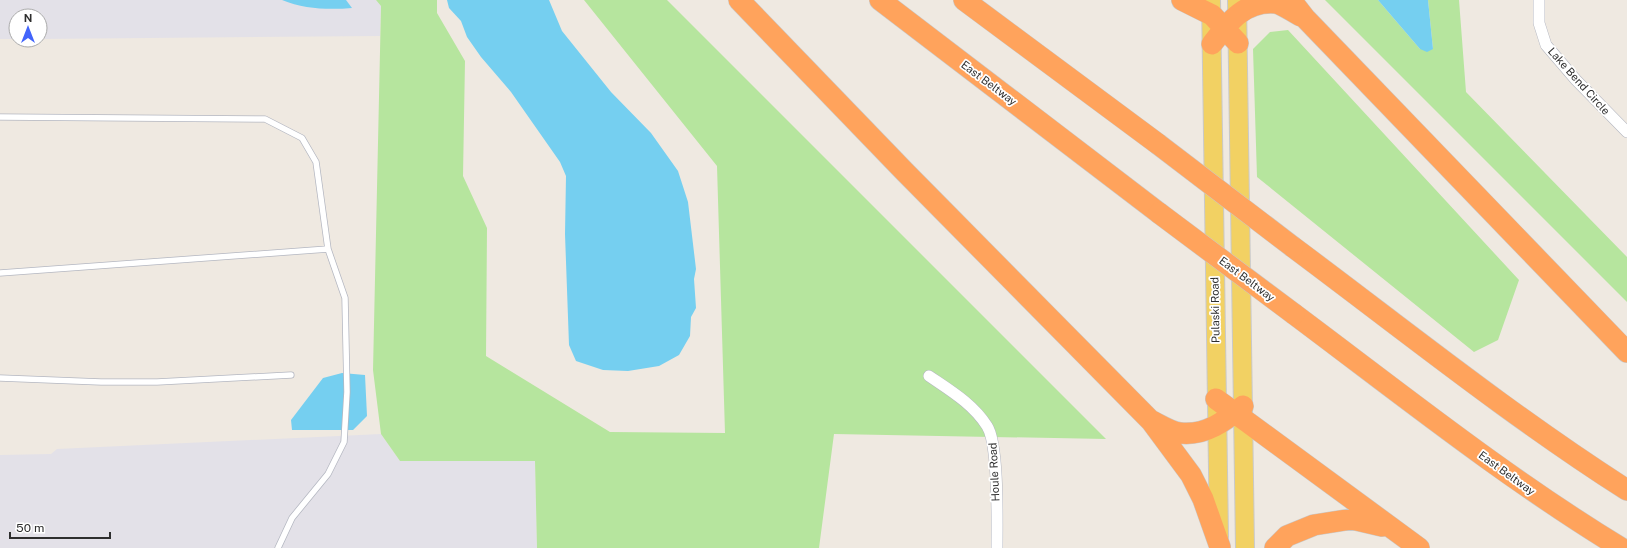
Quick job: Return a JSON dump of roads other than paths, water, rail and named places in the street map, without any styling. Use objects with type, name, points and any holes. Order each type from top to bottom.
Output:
[{"type":"highway","points":[[739,0],[899,166],[1151,420],[1191,475],[1204,499],[1220,547]]},
{"type":"highway","name":"East Beltway","points":[[880,0],[1159,213],[1505,472],[1550,503],[1621,548]]},
{"type":"highway","points":[[964,0],[1520,417],[1580,460],[1627,490]]},
{"type":"highway","points":[[1182,0],[1220,26],[1238,6],[1255,2],[1276,3],[1305,18]]},
{"type":"highway","points":[[1291,0],[1305,18],[1627,352]]},
{"type":"highway","points":[[1216,399],[1241,413],[1419,548]]},
{"type":"highway","points":[[1151,420],[1179,433],[1194,433],[1217,426],[1241,413]]},
{"type":"highway","points":[[1275,548],[1287,536],[1314,525],[1352,519],[1391,528]]},
{"type":"main road","name":"Pulaski Road","points":[[1220,26],[1216,399],[1220,547]]},
{"type":"main road","points":[[1220,26],[1241,413],[1245,548]]},
{"type":"street","name":"Lake Bend Circle","points":[[1539,0],[1540,22],[1546,45],[1576,80],[1627,132]]},
{"type":"street","name":"Houle Road","points":[[930,376],[970,406],[988,427],[993,438],[996,481],[997,548]]},
{"type":"lane","points":[[0,117],[265,119],[302,138],[316,162],[328,249],[345,298],[347,392],[344,442],[328,474],[292,518],[278,548]]},
{"type":"lane","points":[[0,274],[328,249]]},
{"type":"lane","points":[[0,378],[101,382],[149,382],[291,375]]},
{"type":"water","points":[[282,0],[346,0],[352,8],[316,8]]},
{"type":"water","points":[[447,0],[549,0],[562,31],[611,92],[651,133],[678,171],[688,202],[696,269],[694,279],[696,308],[691,317],[690,336],[679,355],[659,366],[628,371],[603,370],[576,361],[569,345],[565,234],[566,176],[560,162],[511,92],[481,57],[467,37],[461,21],[449,8]]},
{"type":"water","points":[[1378,0],[1428,0],[1433,49],[1427,52],[1420,49]]},
{"type":"water","points":[[342,373],[365,375],[367,416],[353,430],[292,430],[291,420],[323,378]]}]
